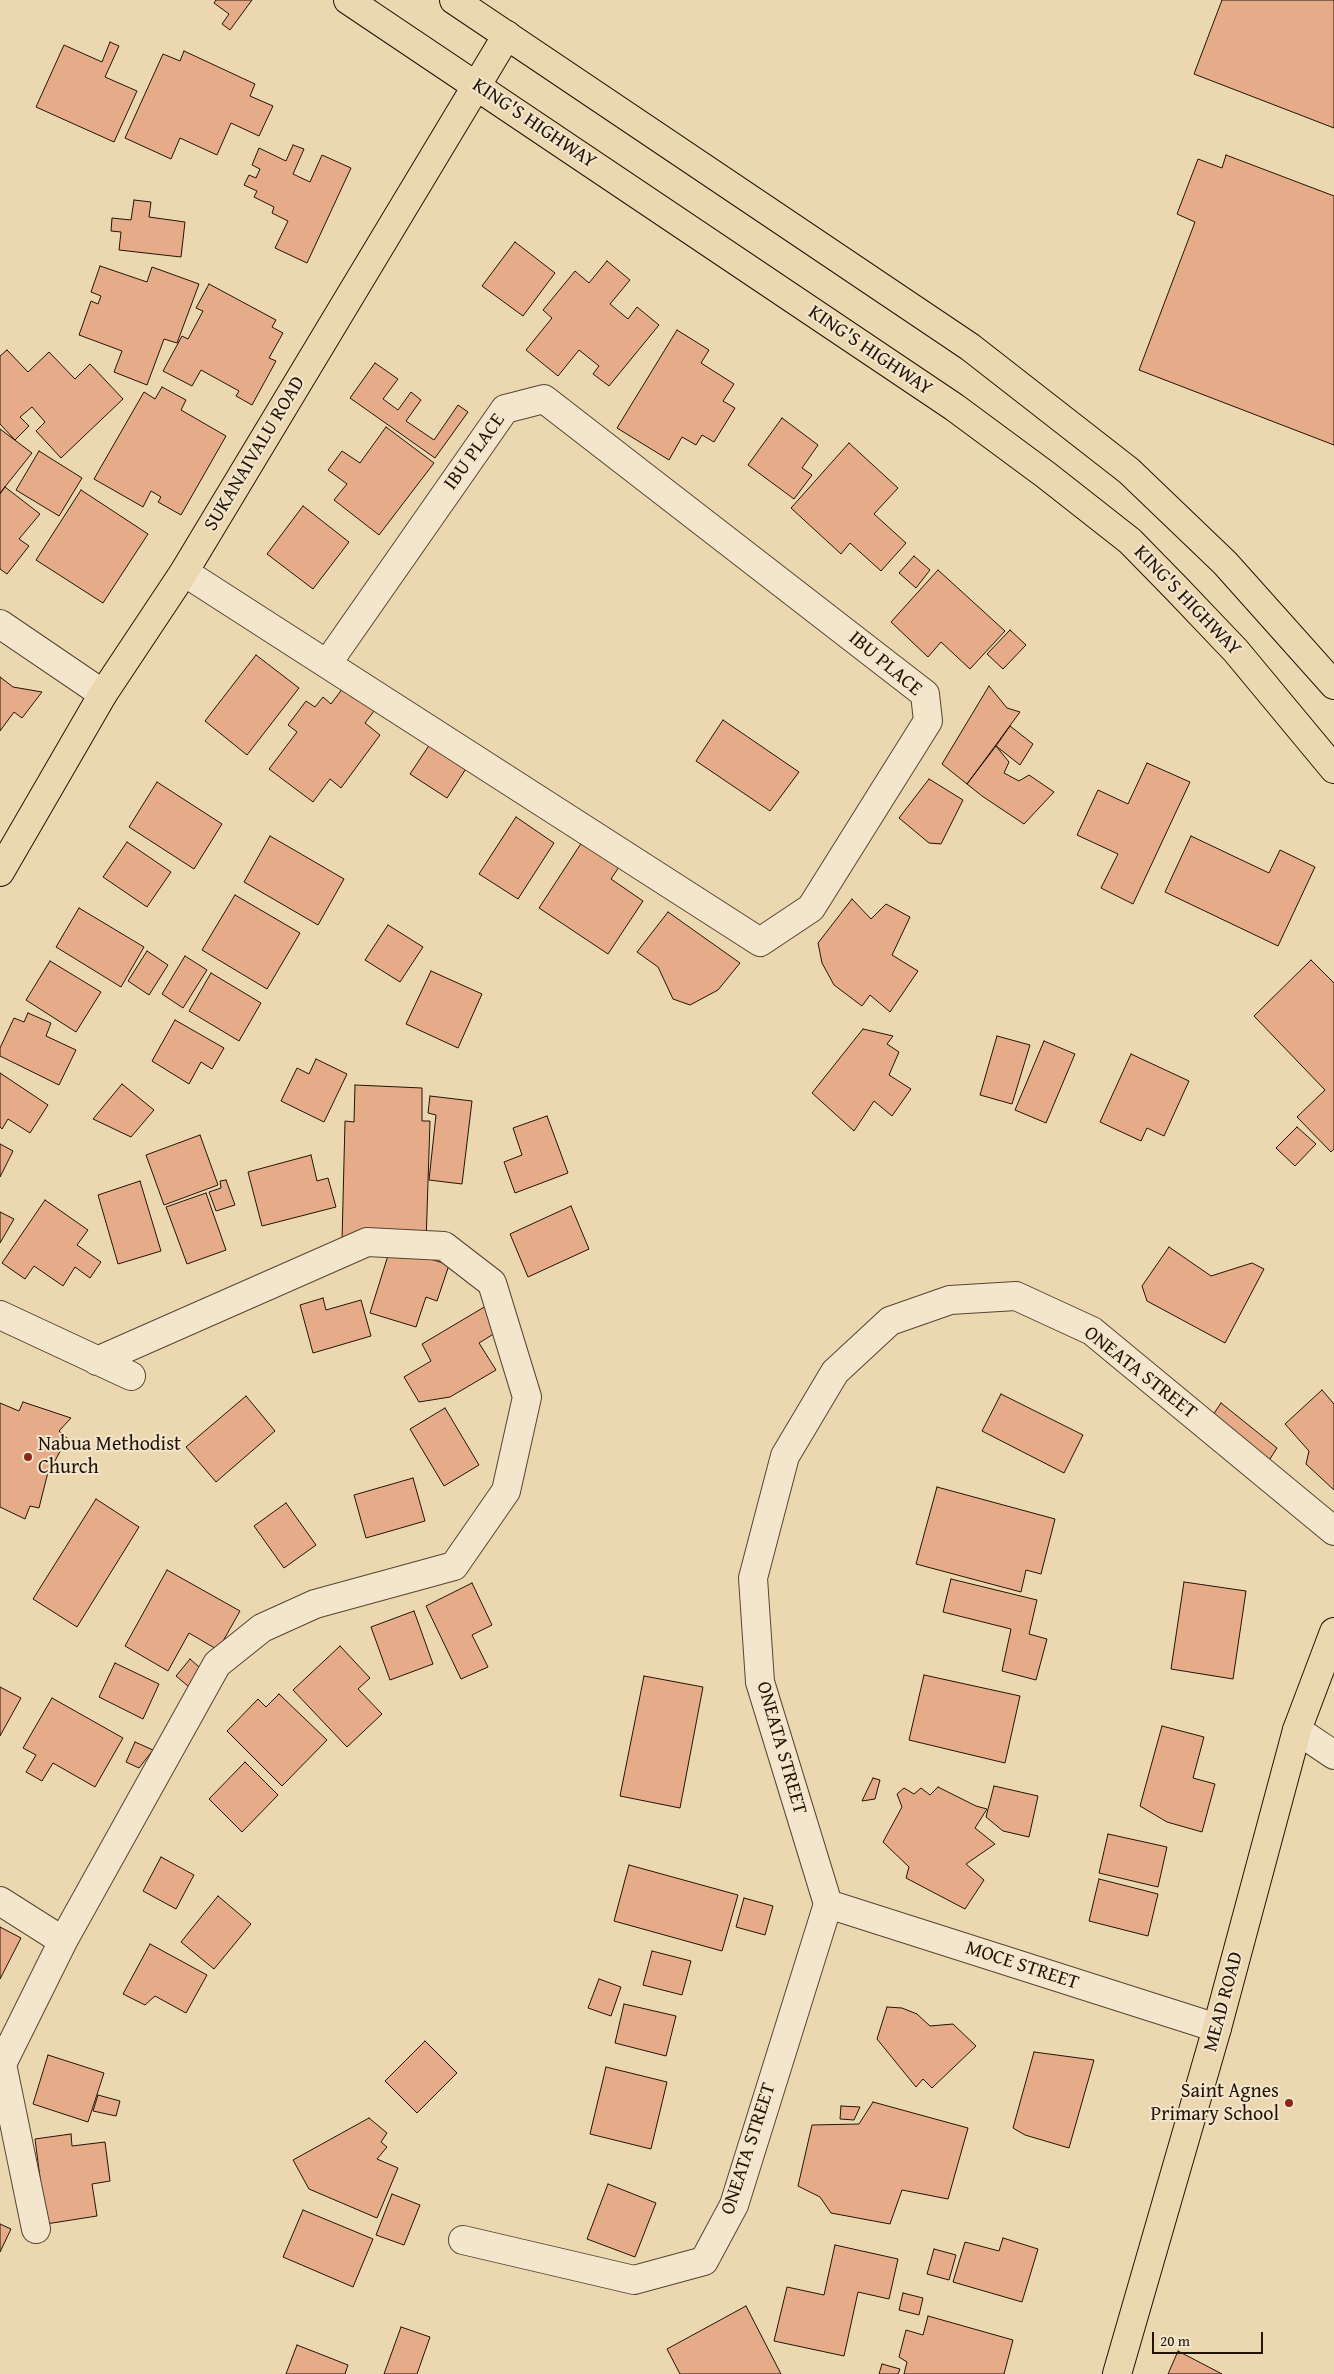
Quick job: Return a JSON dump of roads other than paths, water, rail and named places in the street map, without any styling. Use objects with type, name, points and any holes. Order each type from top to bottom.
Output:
[{"type":"main road","name":"KING'S HIGHWAY","points":[[348,0],[954,407],[1046,475],[1130,541],[1236,651],[1334,769]]},
{"type":"main road","points":[[454,0],[970,347],[1121,465],[1225,563],[1334,685]]},
{"type":"main road","name":"SUKANAIVALU ROAD","points":[[0,872],[103,694],[184,572],[507,35]]},
{"type":"main road","name":"MEAD ROAD","points":[[1117,2374],[1217,2028],[1297,1730],[1334,1632]]},
{"type":"street","name":"IBU PLACE","points":[[184,572],[327,664],[760,942],[811,908],[928,721],[925,694],[544,399],[504,409],[327,664]]},
{"type":"street","points":[[0,624],[103,694]]},
{"type":"street","points":[[36,2229],[2,2064],[63,1941],[217,1664],[262,1628],[314,1604],[454,1566],[506,1491],[526,1397],[492,1283],[444,1246],[367,1242],[97,1361]]},
{"type":"street","name":"ONEATA STREET","points":[[463,2240],[634,2280],[704,2261],[734,2205],[828,1904],[760,1682],[752,1578],[785,1456],[835,1372],[890,1321],[950,1300],[1016,1296],[1092,1331],[1334,1531]]},
{"type":"street","points":[[0,1315],[131,1376]]},
{"type":"street","points":[[1297,1730],[1334,1755]]},
{"type":"street","points":[[0,1901],[63,1941]]},
{"type":"street","name":"MOCE STREET","points":[[828,1904],[1217,2028]]},
{"type":"place","name":"Nabua Methodist Church","points":[[28,1457]]},
{"type":"place","name":"Saint Agnes Primary School","points":[[1289,2103]]}]
